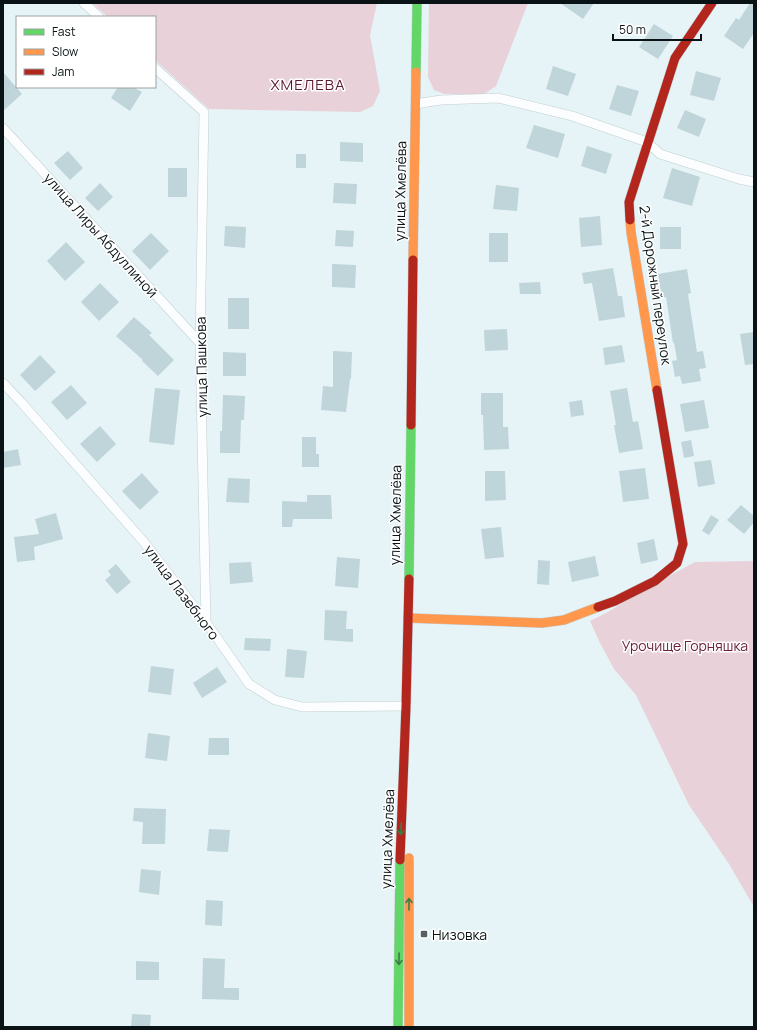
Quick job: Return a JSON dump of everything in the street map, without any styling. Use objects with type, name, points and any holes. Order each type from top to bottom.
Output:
[{"type":"main road","name":"улица Хмелёва","points":[[398,1027],[400,846],[408,618],[417,3]]},
{"type":"main road","name":"2-й Дорожный переулок","points":[[408,618],[542,623],[564,620],[615,601],[655,581],[677,562],[683,544],[631,232],[629,202],[675,58],[712,3]]},
{"type":"main road","points":[[406,706],[409,774],[409,1027]]},
{"type":"street","points":[[84,3],[98,16]]},
{"type":"street","name":"улица Пашкова","points":[[156,69],[204,112],[200,343],[206,622]]},
{"type":"street","points":[[415,104],[441,100],[498,98],[572,116],[648,142],[660,154],[739,179],[754,182]]},
{"type":"street","name":"улица Лиры Абдуллиной","points":[[3,128],[200,343]]},
{"type":"street","name":"улица Лазебного","points":[[3,383],[143,541],[206,622],[249,684],[275,700],[302,707],[406,706]]},
{"type":"green space","points":[[92,3],[377,3],[370,35],[380,91],[373,106],[360,112],[209,109],[156,61],[156,16],[107,16]]},
{"type":"green space","points":[[429,3],[528,3],[496,86],[484,94],[444,94],[434,90],[428,77]]},
{"type":"green space","name":"Урочище Горняшка","points":[[754,561],[754,907],[729,864],[689,805],[636,695],[614,669],[590,621],[695,562]]},
{"type":"building","points":[[560,3],[594,3],[583,19]]},
{"type":"building","points":[[750,3],[754,3],[754,33],[743,49],[724,36],[736,18],[739,20]]},
{"type":"building","points":[[654,24],[673,36],[658,59],[639,47]]},
{"type":"building","points":[[553,66],[576,74],[568,96],[546,89]]},
{"type":"building","points":[[696,71],[721,78],[714,101],[690,95]]},
{"type":"building","points":[[3,72],[22,94],[3,111]]},
{"type":"building","points":[[617,85],[639,91],[631,116],[609,109]]},
{"type":"building","points":[[117,88],[135,88],[142,92],[130,111],[111,98]]},
{"type":"building","points":[[685,110],[706,119],[699,137],[677,128]]},
{"type":"building","points":[[534,125],[565,134],[558,158],[526,148]]},
{"type":"building","points":[[340,142],[363,143],[363,162],[340,161]]},
{"type":"building","points":[[587,146],[612,154],[606,174],[581,166]]},
{"type":"building","points":[[68,151],[83,168],[70,180],[54,163]]},
{"type":"building","points":[[296,154],[306,154],[306,168],[296,168]]},
{"type":"building","points":[[168,168],[187,168],[187,197],[168,197]]},
{"type":"building","points":[[672,168],[700,177],[692,206],[663,198]]},
{"type":"building","points":[[100,183],[113,197],[98,211],[85,198]]},
{"type":"building","points":[[334,183],[357,184],[356,204],[333,203]]},
{"type":"building","points":[[496,185],[519,188],[517,211],[493,209]]},
{"type":"building","points":[[600,216],[602,245],[581,247],[579,218]]},
{"type":"building","points":[[225,226],[246,227],[245,248],[224,246]]},
{"type":"building","points":[[660,227],[681,227],[681,249],[660,249]]},
{"type":"building","points":[[336,230],[354,231],[353,247],[335,246]]},
{"type":"building","points":[[151,233],[169,251],[150,270],[132,251]]},
{"type":"building","points":[[489,233],[508,233],[508,262],[489,262]]},
{"type":"building","points":[[66,242],[85,262],[65,281],[47,261]]},
{"type":"building","points":[[332,264],[356,265],[355,288],[332,287]]},
{"type":"building","points":[[613,268],[618,296],[622,296],[625,317],[599,321],[592,283],[584,284],[582,273]]},
{"type":"building","points":[[687,269],[691,293],[688,294],[697,352],[703,351],[706,368],[699,369],[701,381],[682,384],[680,376],[675,377],[672,361],[677,360],[666,297],[662,298],[658,274]]},
{"type":"building","points":[[540,282],[541,294],[520,294],[519,283]]},
{"type":"building","points":[[100,283],[119,302],[99,321],[81,302]]},
{"type":"building","points":[[228,298],[249,298],[249,329],[228,329]]},
{"type":"building","points":[[134,317],[152,333],[149,335],[174,360],[158,376],[142,361],[143,360],[116,336]]},
{"type":"building","points":[[507,329],[508,350],[485,351],[484,330]]},
{"type":"building","points":[[754,332],[754,364],[745,365],[740,334]]},
{"type":"building","points":[[622,345],[625,362],[605,365],[603,348]]},
{"type":"building","points":[[333,351],[352,352],[351,379],[346,412],[321,410],[323,386],[333,387]]},
{"type":"building","points":[[223,352],[246,353],[246,376],[223,376]]},
{"type":"building","points":[[40,355],[56,372],[35,391],[20,375]]},
{"type":"building","points":[[71,385],[87,403],[67,420],[51,402]]},
{"type":"building","points":[[155,388],[180,390],[174,445],[149,442]]},
{"type":"building","points":[[627,388],[633,422],[638,421],[643,449],[619,453],[610,391]]},
{"type":"building","points":[[481,393],[503,393],[503,427],[508,427],[509,449],[484,450]]},
{"type":"building","points":[[223,395],[245,396],[244,420],[241,420],[240,453],[220,453]]},
{"type":"building","points":[[582,400],[584,415],[571,417],[569,402]]},
{"type":"building","points":[[704,400],[709,428],[685,432],[680,404]]},
{"type":"building","points":[[100,426],[116,444],[97,462],[80,444]]},
{"type":"building","points":[[302,437],[316,437],[316,454],[319,454],[319,467],[302,467]]},
{"type":"building","points":[[691,440],[694,456],[684,458],[681,442]]},
{"type":"building","points":[[18,449],[21,465],[3,468],[3,452]]},
{"type":"building","points":[[711,460],[715,484],[698,487],[694,462]]},
{"type":"building","points":[[645,468],[649,499],[623,502],[619,471]]},
{"type":"building","points":[[485,471],[505,471],[506,500],[485,501]]},
{"type":"building","points":[[142,473],[159,492],[140,510],[122,491]]},
{"type":"building","points":[[228,478],[250,479],[249,503],[226,502]]},
{"type":"building","points":[[307,495],[331,495],[332,519],[293,519],[292,527],[282,527],[282,501],[307,502]]},
{"type":"building","points":[[741,505],[754,516],[754,522],[744,534],[727,520]]},
{"type":"building","points":[[56,513],[63,539],[34,547],[35,560],[17,562],[14,537],[39,534],[35,519]]},
{"type":"building","points":[[711,515],[719,520],[709,535],[702,531]]},
{"type":"building","points":[[501,527],[504,557],[485,559],[481,529]]},
{"type":"building","points":[[654,539],[658,560],[641,564],[637,543]]},
{"type":"building","points":[[595,556],[599,576],[572,582],[568,562]]},
{"type":"building","points":[[337,557],[360,559],[358,588],[335,586]]},
{"type":"building","points":[[538,560],[550,561],[549,585],[537,584]]},
{"type":"building","points":[[251,562],[253,582],[230,584],[229,563]]},
{"type":"building","points":[[116,564],[131,582],[117,594],[105,580],[111,575],[108,571]]},
{"type":"building","points":[[325,610],[347,611],[346,629],[353,629],[353,642],[324,640]]},
{"type":"building","points":[[245,638],[271,639],[270,651],[244,650]]},
{"type":"building","points":[[287,649],[307,651],[304,678],[285,677]]},
{"type":"building","points":[[151,666],[174,669],[171,695],[148,692]]},
{"type":"building","points":[[217,667],[227,682],[202,698],[193,683]]},
{"type":"building","points":[[148,733],[170,736],[167,761],[145,758]]},
{"type":"building","points":[[209,738],[229,738],[229,755],[208,755]]},
{"type":"building","points":[[134,808],[166,809],[165,844],[142,844],[143,822],[133,821]]},
{"type":"building","points":[[209,829],[230,830],[228,852],[207,851]]},
{"type":"building","points":[[141,869],[161,871],[159,895],[139,892]]},
{"type":"building","points":[[206,900],[223,901],[222,926],[205,925]]},
{"type":"building","points":[[203,958],[225,959],[224,988],[239,988],[239,1000],[202,999]]},
{"type":"building","points":[[136,961],[159,962],[159,980],[136,980]]},
{"type":"building","points":[[132,1014],[151,1015],[150,1027],[131,1027]]},
{"type":"traffic: fast","points":[[416,72],[417,3]]},
{"type":"traffic: fast","points":[[409,579],[411,425]]},
{"type":"traffic: fast","points":[[398,1027],[400,860]]},
{"type":"traffic: slow","points":[[413,260],[416,72]]},
{"type":"traffic: slow","points":[[630,220],[657,390]]},
{"type":"traffic: slow","points":[[408,618],[542,623],[564,620],[598,607]]},
{"type":"traffic: slow","points":[[409,858],[409,1027]]},
{"type":"traffic: jam","points":[[630,220],[629,202],[675,58],[712,3]]},
{"type":"traffic: jam","points":[[411,425],[413,260]]},
{"type":"traffic: jam","points":[[598,607],[615,601],[655,581],[677,563],[683,544],[657,390]]},
{"type":"traffic: jam","points":[[400,860],[409,579]]},
{"type":"place","name":"Низовка","points":[[424,934]]},
{"type":"district","name":"ХМЕЛЕВА","points":[[308,84]]}]
